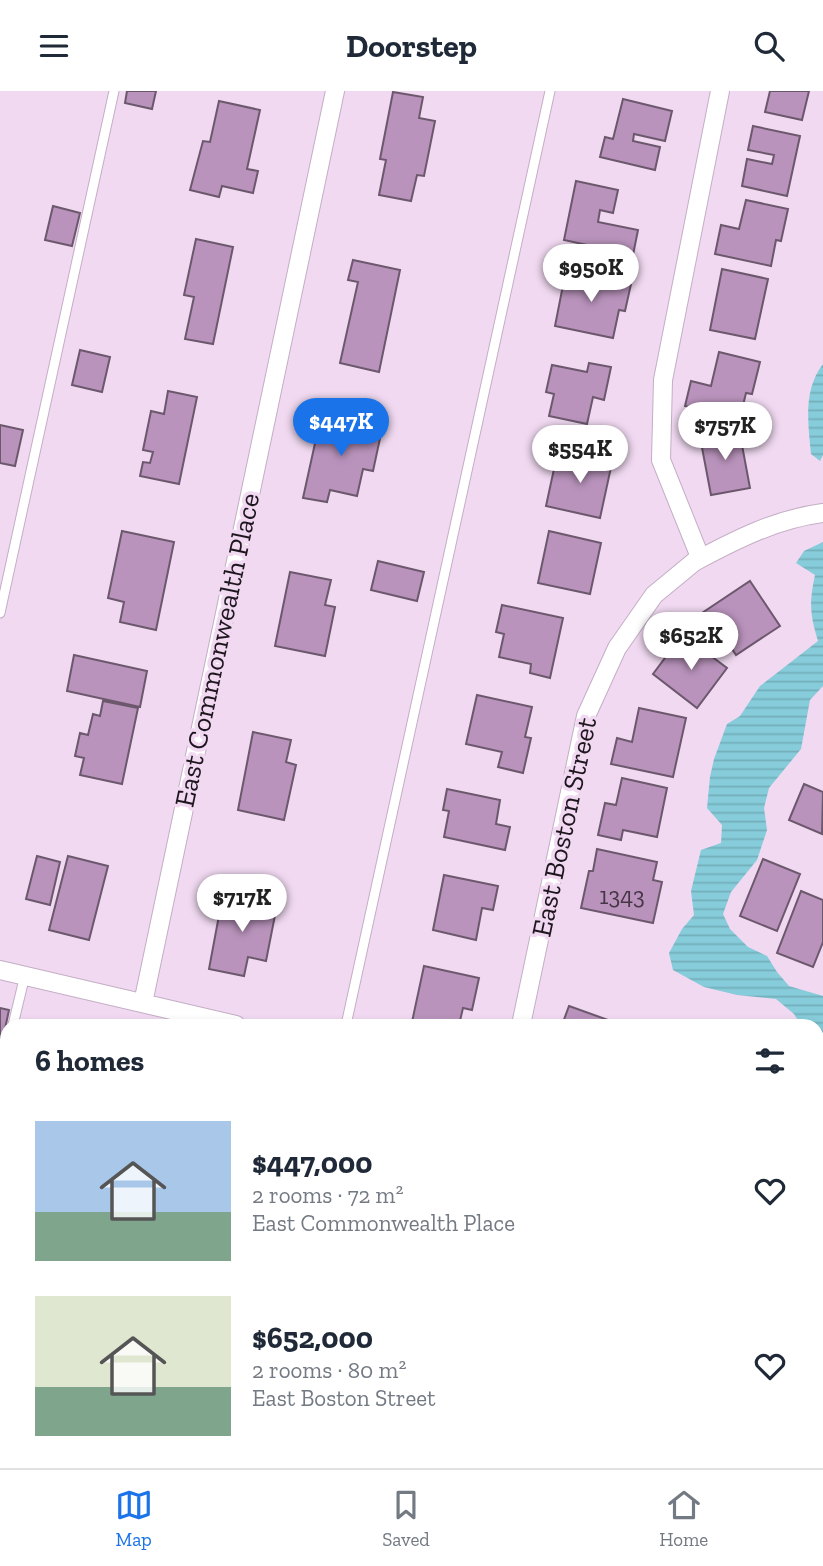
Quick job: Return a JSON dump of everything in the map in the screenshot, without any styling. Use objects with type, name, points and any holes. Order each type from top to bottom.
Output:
[{"type":"street","name":"East Commonwealth Place","points":[[143,1003],[335,91]]},
{"type":"street","points":[[694,562],[700,557],[661,460],[663,380],[720,91]]},
{"type":"street","name":"East Boston Street","points":[[522,1019],[586,716],[617,648],[654,595],[694,562],[746,534],[803,515],[823,513]]},
{"type":"street","points":[[0,970],[143,1003],[184,1019]]},
{"type":"lane","points":[[0,614],[114,91]]},
{"type":"lane","points":[[347,1019],[550,91]]},
{"type":"lane","points":[[14,1019],[25,975]]},
{"type":"water","points":[[823,364],[823,455],[820,461],[811,454],[808,407],[812,385]]},
{"type":"water","points":[[823,542],[823,686],[810,700],[801,749],[769,788],[764,808],[767,830],[757,860],[731,892],[723,914],[730,929],[748,947],[767,956],[789,986],[823,996],[823,1019],[797,1019],[776,999],[737,995],[704,987],[673,970],[669,953],[682,929],[694,915],[691,891],[701,850],[721,843],[722,825],[707,808],[714,759],[727,724],[740,716],[760,686],[818,641],[811,609],[815,575],[796,563],[804,551]]},
{"type":"building","points":[[127,91],[156,91],[152,109],[125,103]]},
{"type":"building","points":[[770,91],[809,91],[802,120],[765,112]]},
{"type":"building","points":[[393,92],[423,97],[419,118],[435,121],[424,176],[417,175],[411,201],[379,195],[386,160],[380,159]]},
{"type":"building","points":[[623,99],[672,111],[665,141],[634,134],[633,141],[660,147],[655,170],[600,157],[605,137],[613,139]]},
{"type":"building","points":[[219,101],[260,110],[247,169],[258,171],[253,193],[222,186],[219,197],[190,190],[203,141],[210,142]]},
{"type":"building","points":[[753,126],[800,136],[787,196],[742,186],[747,159],[772,164],[774,155],[748,150]]},
{"type":"building","points":[[576,181],[618,190],[613,213],[600,210],[598,222],[638,230],[633,255],[564,240]]},
{"type":"building","points":[[746,200],[788,209],[781,241],[776,240],[771,266],[715,254],[721,225],[739,229]]},
{"type":"building","points":[[53,206],[80,213],[72,246],[45,240]]},
{"type":"building","points":[[196,239],[233,247],[213,344],[185,339],[194,297],[184,295]]},
{"type":"building","points":[[353,260],[400,270],[379,372],[340,363],[358,282],[348,280]]},
{"type":"building","points":[[722,269],[768,279],[755,339],[710,330]]},
{"type":"building","points":[[566,270],[631,284],[625,311],[619,310],[613,338],[555,326]]},
{"type":"building","points":[[80,350],[110,357],[102,392],[72,385]]},
{"type":"building","points":[[719,352],[760,362],[752,394],[746,393],[740,418],[685,406],[691,381],[711,386]]},
{"type":"building","points":[[589,363],[611,367],[604,400],[593,397],[587,424],[549,416],[554,394],[546,392],[552,365],[587,372]]},
{"type":"building","points":[[168,391],[197,397],[179,484],[140,476],[143,462],[150,463],[153,452],[143,450],[151,411],[164,414]]},
{"type":"building","points":[[321,416],[382,429],[373,471],[363,469],[357,496],[330,490],[327,502],[303,498]]},
{"type":"building","points":[[0,425],[23,430],[15,466],[0,463]]},
{"type":"building","points":[[739,429],[750,488],[711,495],[700,437]]},
{"type":"building","points":[[591,453],[613,458],[600,518],[546,506],[557,455],[589,462]]},
{"type":"building","points":[[122,531],[174,542],[156,630],[120,622],[124,602],[108,598]]},
{"type":"building","points":[[549,531],[601,543],[590,594],[538,583]]},
{"type":"building","points":[[378,561],[424,572],[417,601],[371,590]]},
{"type":"building","points":[[290,572],[331,580],[325,605],[335,607],[325,656],[275,646]]},
{"type":"building","points":[[750,581],[780,626],[736,655],[718,628],[711,633],[699,615]]},
{"type":"building","points":[[502,605],[563,618],[550,678],[530,673],[531,664],[499,657],[504,634],[496,632]]},
{"type":"building","points":[[687,638],[727,668],[697,708],[653,674],[668,654],[672,657]]},
{"type":"building","points":[[74,655],[147,671],[140,707],[67,691]]},
{"type":"building","points":[[477,695],[532,707],[525,737],[531,738],[523,773],[498,767],[502,752],[466,744]]},
{"type":"building","points":[[103,701],[138,708],[122,784],[80,775],[84,758],[75,756],[80,733],[88,735],[93,714],[100,716]]},
{"type":"building","points":[[639,708],[686,718],[673,777],[611,764],[617,738],[632,742]]},
{"type":"building","points":[[253,732],[291,740],[286,762],[296,765],[284,820],[238,810]]},
{"type":"building","points":[[622,778],[667,788],[657,837],[623,830],[621,840],[598,835],[605,803],[616,805]]},
{"type":"building","points":[[804,784],[823,792],[822,834],[789,820]]},
{"type":"building","points":[[447,789],[500,800],[496,824],[510,827],[505,850],[444,837],[449,811],[443,810]]},
{"type":"building","points":[[597,849],[657,862],[653,880],[662,882],[653,923],[581,908]]},
{"type":"building","points":[[37,856],[60,862],[50,905],[26,899]]},
{"type":"building","points":[[68,856],[108,866],[89,940],[49,930]]},
{"type":"building","points":[[763,859],[800,874],[777,931],[740,916]]},
{"type":"building","points":[[444,875],[498,886],[493,910],[482,908],[476,940],[433,930]]},
{"type":"building","points":[[801,891],[823,900],[823,942],[813,967],[777,953]]},
{"type":"building","points":[[223,894],[277,905],[266,961],[248,957],[244,976],[209,969]]},
{"type":"building","points":[[424,966],[479,978],[472,1010],[463,1008],[460,1019],[413,1019]]},
{"type":"building","points":[[569,1006],[605,1019],[564,1019]]},
{"type":"building","points":[[0,1008],[9,1010],[7,1019],[0,1019]]}]
